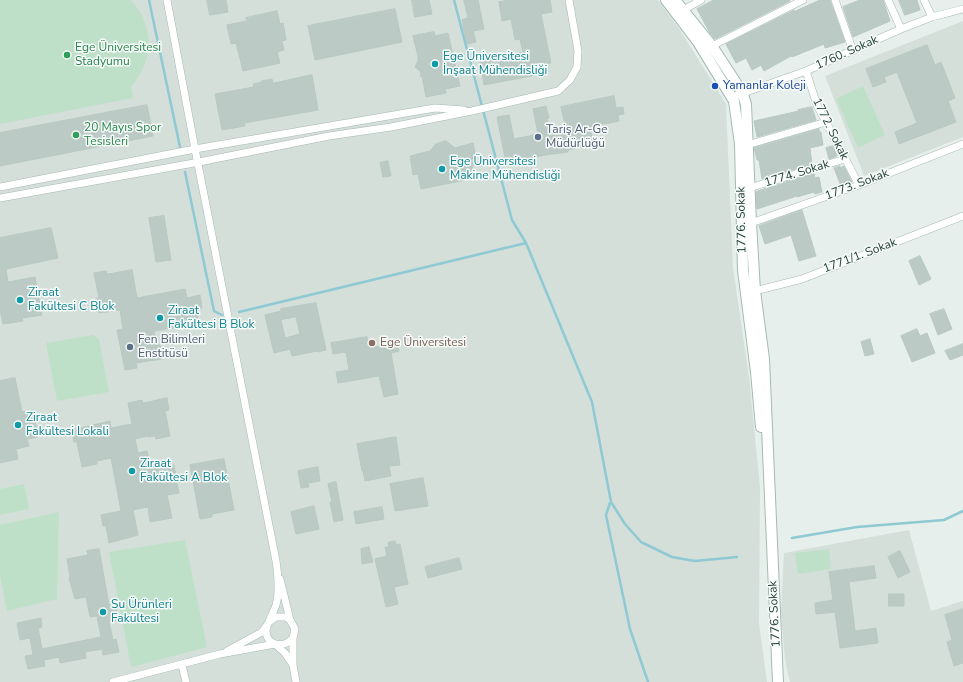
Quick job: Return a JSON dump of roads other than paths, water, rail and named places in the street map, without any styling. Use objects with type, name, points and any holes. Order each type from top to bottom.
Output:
[{"type":"street","points":[[167,0],[195,149],[241,375],[277,567],[290,620],[295,628],[293,638],[293,665],[296,682]]},
{"type":"street","points":[[0,198],[198,162],[329,136],[478,110],[558,91],[570,80],[577,67],[578,51],[569,0]]},
{"type":"street","name":"1776. Sokak","points":[[666,0],[712,46],[742,92],[746,104],[750,224],[755,291],[764,359],[766,460]]},
{"type":"street","name":"1776. Sokak","points":[[675,0],[680,13],[734,101],[740,144],[743,270],[766,460],[772,547],[778,682]]},
{"type":"street","points":[[680,13],[701,0]]},
{"type":"street","points":[[712,46],[803,0]]},
{"type":"street","points":[[835,0],[853,51]]},
{"type":"street","points":[[888,0],[901,29]]},
{"type":"street","points":[[924,0],[932,17]]},
{"type":"street","name":"1760. Sokak","points":[[732,97],[742,92],[806,71],[932,17],[963,9]]},
{"type":"street","name":"1772. Sokak","points":[[806,71],[817,105],[859,185]]},
{"type":"street","points":[[0,187],[195,149],[435,108],[478,110]]},
{"type":"street","points":[[376,118],[377,128]]},
{"type":"street","points":[[748,145],[826,122]]},
{"type":"street","points":[[327,126],[329,136]]},
{"type":"street","name":"1773. Sokak","points":[[750,224],[859,185],[963,144]]},
{"type":"street","name":"1774. Sokak","points":[[749,188],[846,159]]},
{"type":"street","name":"1771/1. Sokak","points":[[755,291],[802,278],[963,216]]},
{"type":"street","points":[[277,567],[278,581],[276,603],[266,628],[266,632],[270,641],[285,653],[293,665]]},
{"type":"street","points":[[220,654],[262,632],[270,621],[276,617],[281,616],[290,620]]},
{"type":"street","points":[[114,682],[220,654],[275,644],[286,644],[293,638]]},
{"type":"street","points":[[182,665],[186,682]]},
{"type":"waterway","points":[[149,0],[180,147]]},
{"type":"waterway","points":[[454,0],[512,220],[526,243],[592,402],[611,502],[625,524],[641,542],[672,557],[695,561],[737,557]]},
{"type":"waterway","points":[[185,172],[214,311],[222,315]]},
{"type":"waterway","points":[[239,312],[526,243]]},
{"type":"waterway","points":[[610,503],[606,515],[630,629],[648,682]]},
{"type":"waterway","points":[[792,538],[857,527],[944,520],[963,511]]},
{"type":"place","name":"Ege Üniversitesi Stadyumu","points":[[67,55]]},
{"type":"place","name":"Ege Üniversitesi İnşaat Mühendisliği","points":[[435,64]]},
{"type":"place","name":"Yamanlar Koleji","points":[[715,86]]},
{"type":"place","name":"20 Mayıs Spor Tesisleri","points":[[76,135]]},
{"type":"place","name":"Tariş Ar-Ge Müdürlüğü","points":[[538,137]]},
{"type":"place","name":"Ege Üniversitesi Makine Mühendisliği","points":[[442,169]]},
{"type":"place","name":"Ziraat Fakültesi C Blok","points":[[20,300]]},
{"type":"place","name":"Ziraat Fakültesi B Blok","points":[[160,318]]},
{"type":"place","name":"Ege Üniversitesi","points":[[372,343]]},
{"type":"place","name":"Fen Bilimleri Enstitüsü","points":[[130,347]]},
{"type":"place","name":"Ziraat Fakültesi Lokali","points":[[18,425]]},
{"type":"place","name":"Ziraat Fakültesi A Blok","points":[[132,471]]},
{"type":"place","name":"Su Ürünleri Fakültesi","points":[[103,612]]}]
